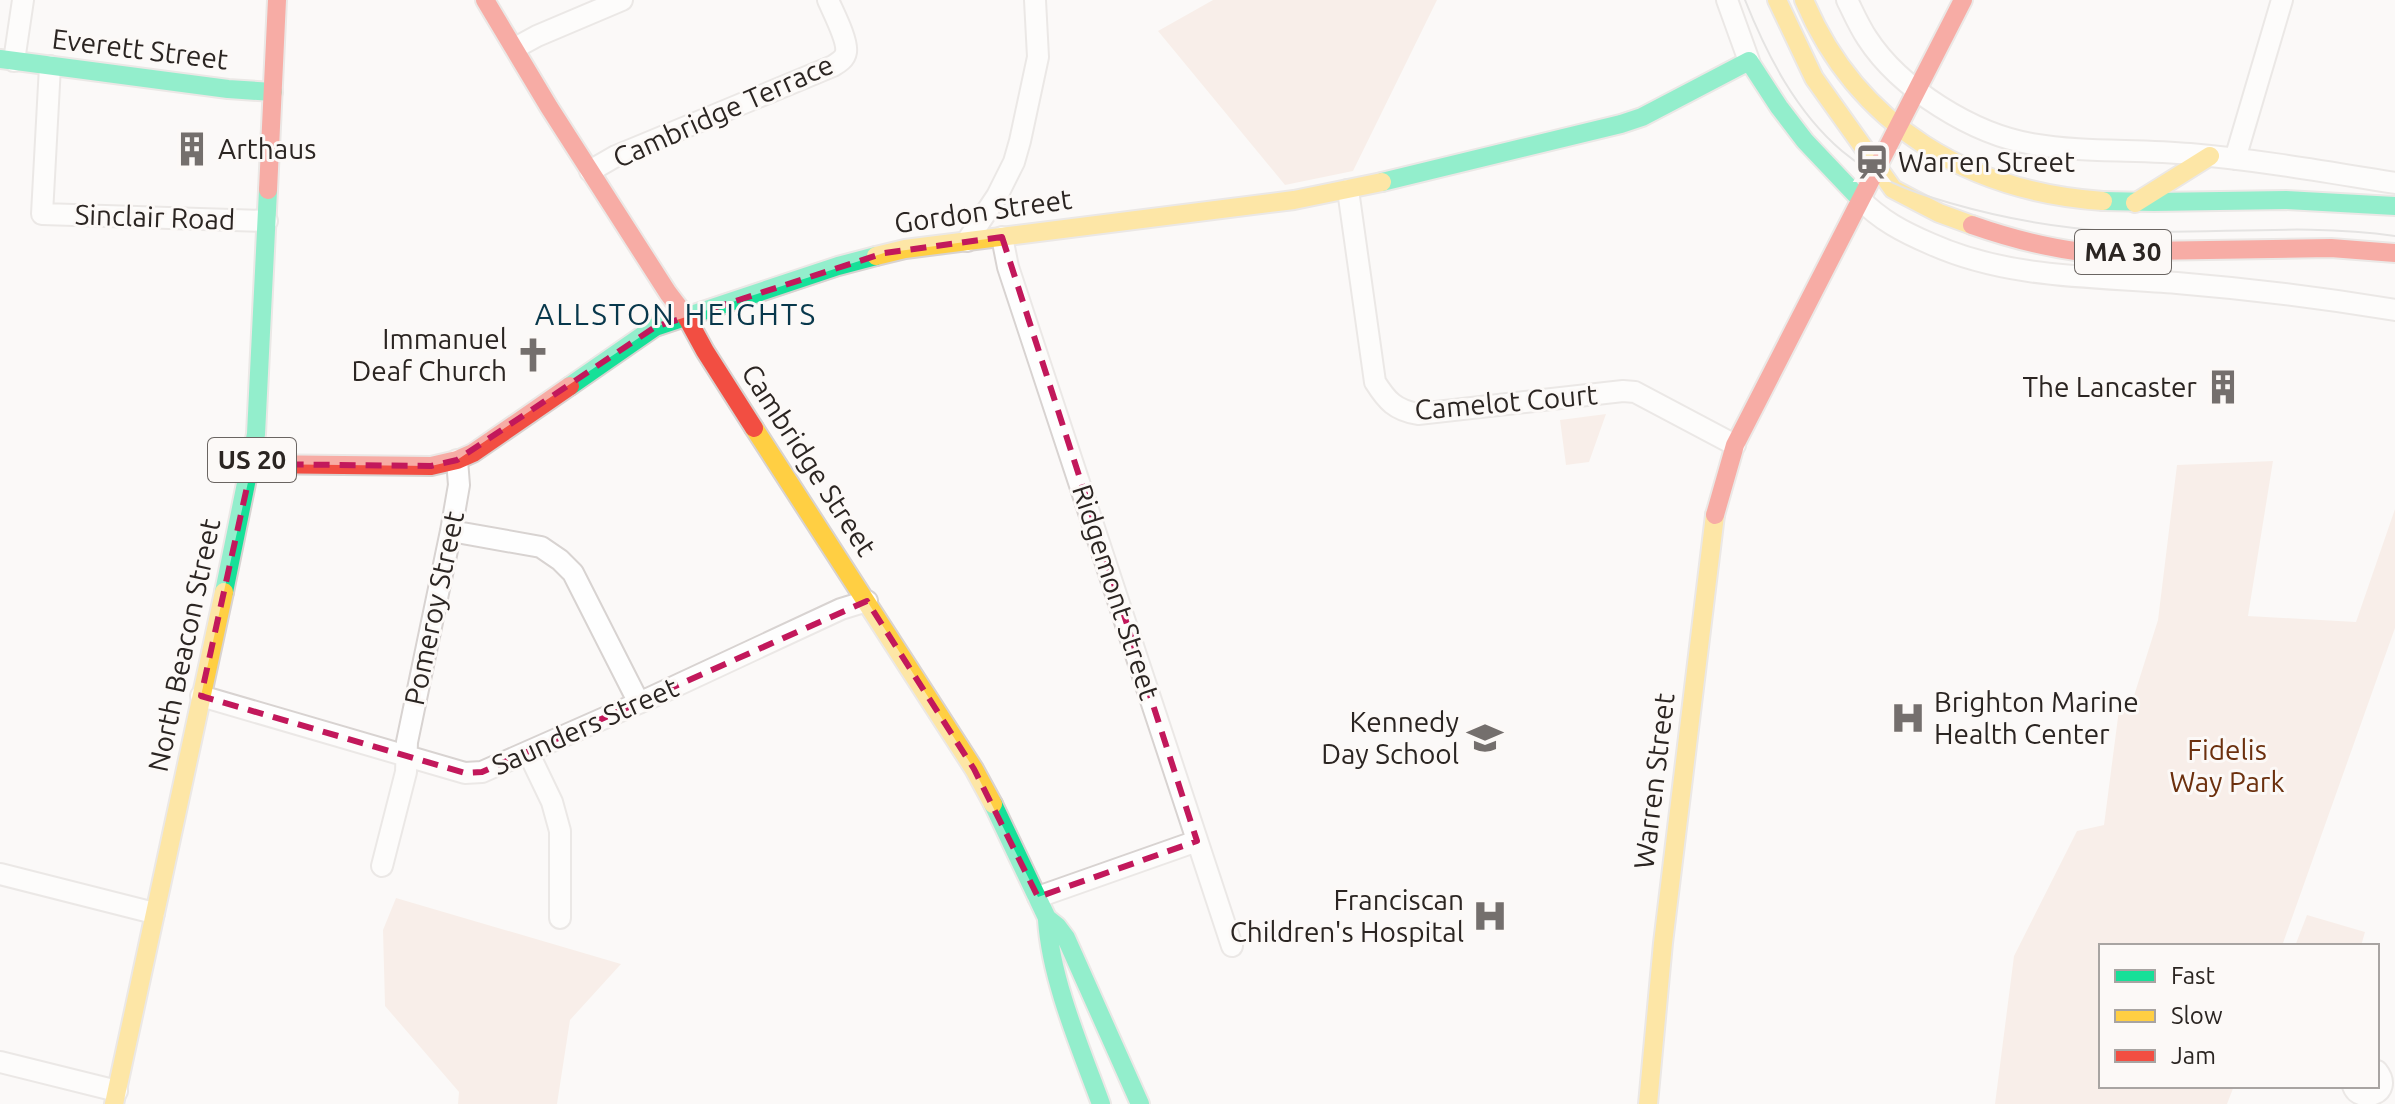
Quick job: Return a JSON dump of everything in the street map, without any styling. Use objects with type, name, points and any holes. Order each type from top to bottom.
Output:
[{"type":"main road","name":"North Beacon Street","points":[[116,1097],[252,464],[259,402],[277,0]]},
{"type":"main road","name":"Cambridge Street","points":[[485,0],[549,107],[974,769],[1010,837],[1047,918],[1049,947],[1101,1104]]},
{"type":"main road","name":"MA 30","points":[[1777,0],[1814,78],[1893,189],[1960,222],[2014,240],[2082,252],[2331,248],[2395,253]]},
{"type":"main road","name":"MA 30","points":[[1804,0],[1839,68],[1871,103],[1896,126],[1953,162],[1995,181],[2066,197],[2135,203],[2291,200],[2395,206]]},
{"type":"main road","name":"Warren Street","points":[[1648,1104],[1663,943],[1716,509],[1735,445],[1963,0]]},
{"type":"main road","name":"Everett Street","points":[[7,60],[273,92]]},
{"type":"main road","name":"Gordon Street","points":[[252,464],[431,466],[457,460],[473,453],[655,327],[838,266],[884,253],[1294,200],[1348,190],[1621,124],[1642,117],[1749,61]]},
{"type":"main road","points":[[1749,61],[1805,141],[1859,198]]},
{"type":"main road","points":[[2135,203],[2210,156]]},
{"type":"main road","name":"Cambridge Street","points":[[1047,918],[1066,938],[1140,1104]]},
{"type":"street","points":[[7,60],[23,0]]},
{"type":"street","points":[[515,48],[622,0]]},
{"type":"street","name":"Cambridge Terrace","points":[[590,171],[616,156],[842,60],[846,44],[828,0]]},
{"type":"street","points":[[967,241],[997,196],[1014,162],[1020,141],[1038,57],[1035,0]]},
{"type":"street","points":[[1727,0],[1749,61]]},
{"type":"street","points":[[1847,0],[1868,39],[1897,72],[1916,89],[1958,117],[1998,136],[2072,149],[2210,156],[2395,183]]},
{"type":"street","points":[[2235,159],[2282,0]]},
{"type":"street","name":"Sinclair Road","points":[[50,66],[42,214],[267,221]]},
{"type":"street","name":"Camelot Court","points":[[1348,190],[1375,382],[1388,403],[1402,411],[1418,414],[1635,392],[1735,445]]},
{"type":"street","points":[[1859,198],[1875,214],[1906,233],[1952,253],[2001,267],[2073,277],[2202,286],[2395,310]]},
{"type":"street","name":"Ridgemont Street","points":[[1002,237],[1008,267],[1232,946]]},
{"type":"street","name":"Pomeroy Street","points":[[382,866],[406,772],[407,742],[451,531],[459,485],[457,460]]},
{"type":"street","points":[[451,531],[541,547],[560,560],[573,573],[639,703]]},
{"type":"street","name":"Saunders Street","points":[[201,696],[465,773],[482,772],[841,609],[867,601]]},
{"type":"street","points":[[528,752],[552,802],[560,831],[560,918]]},
{"type":"street","points":[[1038,897],[1197,841]]},
{"type":"street","points":[[0,874],[154,913]]},
{"type":"street","points":[[0,1062],[116,1097]]},
{"type":"street","points":[[2354,1088],[2360,1101],[2371,1103],[2382,1099],[2386,1078]]},
{"type":"highlighted area","points":[[1002,237],[1197,841],[1038,897],[974,769],[867,601],[482,772],[465,773],[201,696],[252,464],[431,466],[457,460],[655,327],[884,253]]},
{"type":"green space","points":[[1213,0],[1437,0],[1353,171],[1285,185],[1158,31]]},
{"type":"green space","points":[[1606,414],[1589,462],[1566,465],[1560,420]]},
{"type":"green space","name":"Fidelis Way Park","points":[[2273,461],[2248,616],[2356,622],[2395,509],[2395,628],[2283,944],[2099,944],[2099,1088],[2233,1088],[2227,1104],[1995,1104],[2014,956],[2077,831],[2104,825],[2120,702],[2132,702],[2158,620],[2177,465]]},
{"type":"green space","points":[[396,898],[621,964],[570,1020],[557,1104],[458,1104],[459,1092],[385,1006],[383,930]]},
{"type":"green space","points":[[2307,915],[2365,932],[2362,944],[2296,944]]},
{"type":"tram line","points":[[1745,0],[1784,82],[1826,136],[1867,169],[1921,194],[2010,218],[2091,230],[2324,230],[2395,236]]},
{"type":"traffic: fast","points":[[0,59],[228,89],[273,92]]},
{"type":"traffic: fast","points":[[1382,182],[1621,124],[1642,117],[1749,61],[1805,141],[1859,198]]},
{"type":"traffic: fast","points":[[224,592],[256,434],[268,190]]},
{"type":"traffic: fast","points":[[2103,201],[2286,200],[2395,206]]},
{"type":"traffic: fast","points":[[570,386],[655,327],[876,256]]},
{"type":"traffic: fast","points":[[993,804],[1047,918],[1066,938],[1140,1104]]},
{"type":"traffic: fast","points":[[1047,920],[1060,990],[1101,1104]]},
{"type":"traffic: slow","points":[[1777,0],[1814,78],[1893,189],[1939,213],[1972,225]]},
{"type":"traffic: slow","points":[[1804,0],[1827,44],[1854,83],[1887,117],[1924,144],[1964,167],[2008,184],[2054,195],[2103,201]]},
{"type":"traffic: slow","points":[[2135,203],[2210,156]]},
{"type":"traffic: slow","points":[[876,256],[905,249],[1294,200],[1382,182]]},
{"type":"traffic: slow","points":[[754,428],[974,769],[993,804]]},
{"type":"traffic: slow","points":[[1648,1104],[1663,943],[1715,515]]},
{"type":"traffic: slow","points":[[114,1104],[224,592]]},
{"type":"traffic: jam","points":[[268,190],[277,0]]},
{"type":"traffic: jam","points":[[485,0],[549,107],[687,318],[754,428]]},
{"type":"traffic: jam","points":[[1715,515],[1735,445],[1963,0]]},
{"type":"traffic: jam","points":[[1972,225],[2026,242],[2082,252],[2331,248],[2395,253]]},
{"type":"traffic: jam","points":[[252,464],[431,466],[457,460],[473,453],[570,386]]},
{"type":"place","name":"Arthaus","points":[[192,149]]},
{"type":"place","name":"Warren Street","points":[[1872,162]]},
{"type":"place","name":"Immanuel Deaf Church","points":[[533,355]]},
{"type":"place","name":"The Lancaster","points":[[2223,387]]},
{"type":"place","name":"Brighton Marine Health Center","points":[[1908,718]]},
{"type":"place","name":"Kennedy Day School","points":[[1485,738]]},
{"type":"place","name":"Franciscan Children's Hospital","points":[[1490,916]]},
{"type":"district","name":"ALLSTON HEIGHTS","points":[[676,315]]}]
